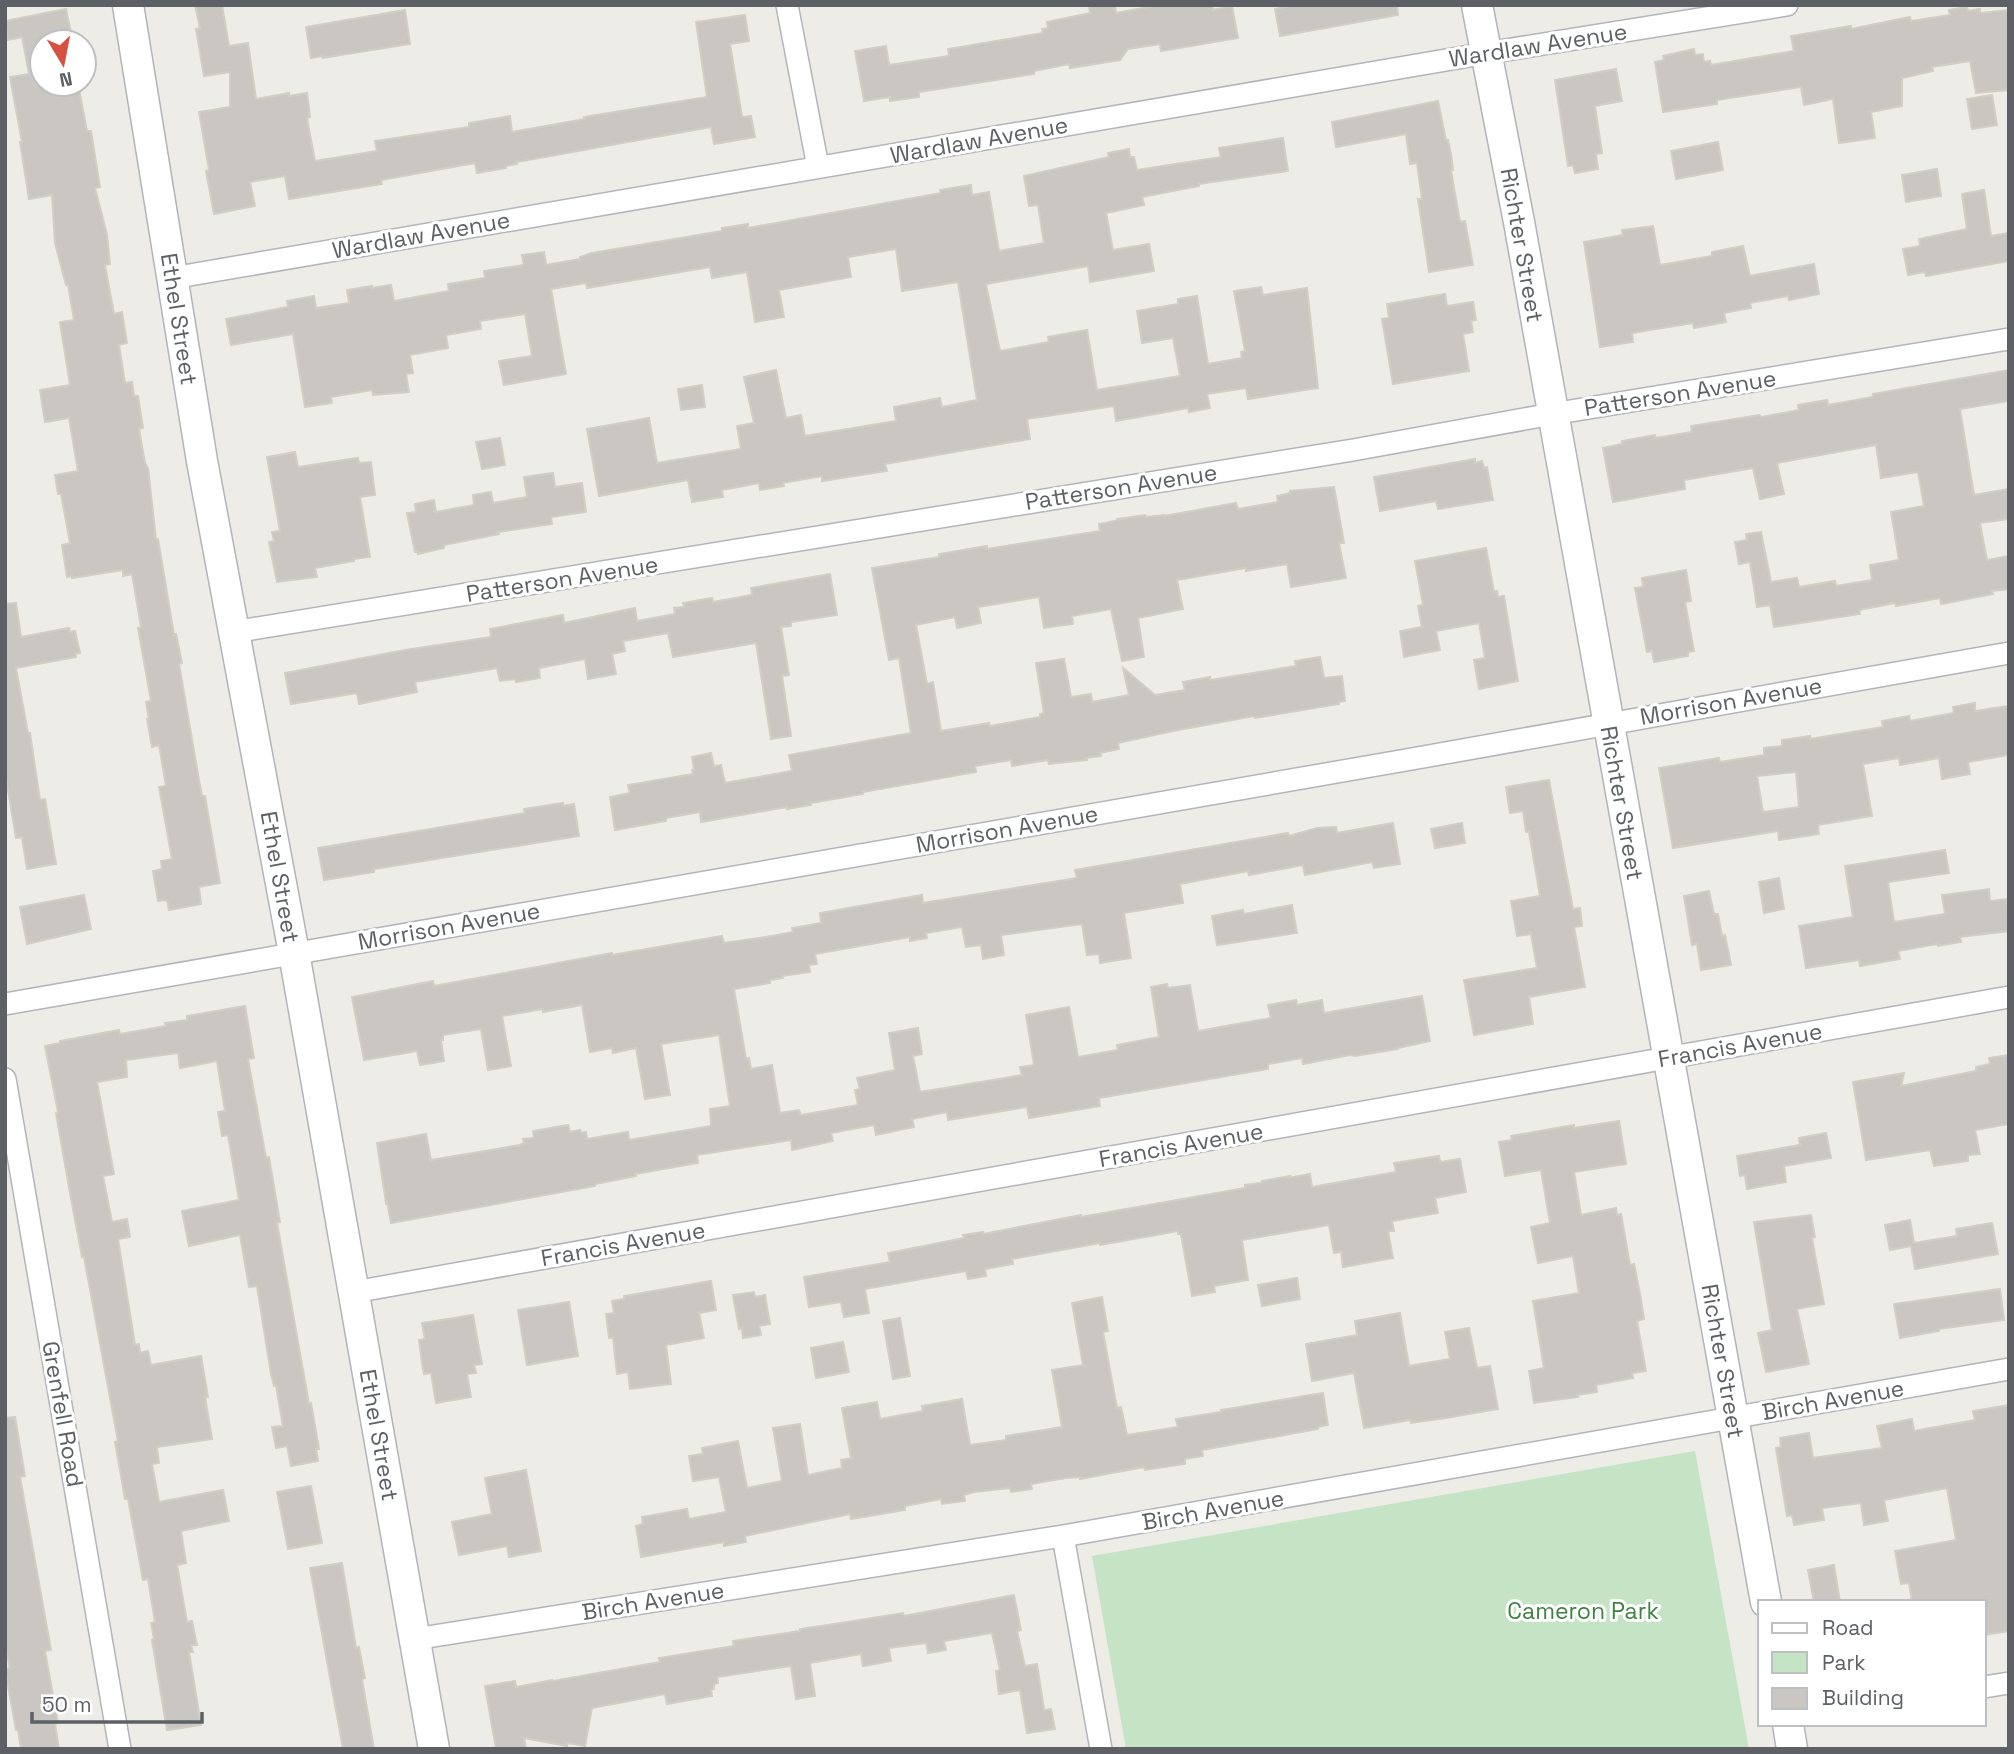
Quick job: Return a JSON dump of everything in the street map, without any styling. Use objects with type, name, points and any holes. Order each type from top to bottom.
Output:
[{"type":"street","name":"Ethel Street","points":[[128,5],[202,461],[294,953],[434,1749]]},
{"type":"street","points":[[787,5],[818,167]]},
{"type":"street","name":"Richter Street","points":[[1477,5],[1766,1600]]},
{"type":"street","name":"Wardlaw Avenue","points":[[172,278],[1487,52],[1787,5]]},
{"type":"street","name":"Patterson Avenue","points":[[233,632],[1353,450],[1552,414],[2009,339]]},
{"type":"street","name":"Morrison Avenue","points":[[5,1004],[2009,653]]},
{"type":"street","name":"Francis Avenue","points":[[354,1292],[2009,997]]},
{"type":"street","name":"Grenfell Road","points":[[5,1079],[120,1749]]},
{"type":"street","name":"Birch Avenue","points":[[415,1639],[1063,1536],[2009,1369]]},
{"type":"street","points":[[1063,1536],[1101,1749]]},
{"type":"street","points":[[1986,1688],[2009,1683]]},
{"type":"green space","name":"Cameron Park","points":[[1695,1451],[1749,1749],[1126,1749],[1092,1556]]},
{"type":"building","points":[[195,5],[222,5],[229,46],[248,43],[256,99],[289,93],[289,96],[307,93],[310,117],[307,118],[315,161],[377,151],[375,141],[469,127],[469,123],[510,116],[512,132],[707,97],[696,22],[745,15],[749,41],[730,44],[742,117],[751,116],[755,137],[714,144],[711,127],[517,162],[506,168],[477,173],[475,163],[381,180],[382,184],[289,199],[285,176],[250,182],[255,206],[214,214],[199,112],[230,107],[230,72],[204,76]]},
{"type":"building","points":[[1089,5],[1115,5],[1116,13],[1159,5],[1212,5],[1213,10],[1232,6],[1238,38],[1161,51],[1160,44],[1128,49],[1120,60],[1070,68],[1069,64],[1034,71],[1034,74],[919,92],[919,97],[890,101],[890,97],[864,101],[855,51],[886,46],[889,65],[949,56],[948,49],[1043,33],[1042,29],[1048,28],[1047,22],[1090,13]]},
{"type":"building","points":[[1295,5],[1397,5],[1398,15],[1280,36],[1275,9]]},
{"type":"building","points":[[1967,7],[1968,11],[1980,9],[1980,13],[2009,10],[2009,90],[1976,93],[1970,61],[1932,67],[1933,71],[1902,78],[1902,106],[1871,112],[1875,138],[1839,143],[1833,99],[1804,105],[1801,87],[1717,100],[1717,104],[1663,112],[1655,62],[1664,60],[1663,56],[1694,49],[1695,55],[1703,54],[1704,62],[1710,61],[1711,65],[1794,51],[1791,36],[1851,26],[1851,29],[1910,17],[1911,21],[1950,15],[1949,10]]},
{"type":"building","points":[[66,9],[70,28],[28,28],[28,69],[22,37],[8,40],[5,21]]},
{"type":"building","points":[[405,10],[410,44],[311,58],[306,27]]},
{"type":"building","points":[[1616,69],[1622,101],[1595,106],[1602,153],[1596,154],[1598,169],[1575,173],[1573,165],[1568,166],[1555,80]]},
{"type":"building","points":[[28,74],[28,98],[81,98],[87,131],[91,131],[100,187],[95,188],[107,235],[110,264],[105,265],[114,314],[122,312],[127,343],[119,345],[125,383],[132,382],[134,396],[138,396],[143,428],[139,429],[148,468],[156,539],[182,663],[179,664],[199,780],[202,796],[205,796],[220,883],[199,887],[201,904],[169,910],[167,900],[158,901],[153,871],[162,869],[161,861],[172,859],[159,787],[166,786],[159,745],[152,747],[147,719],[146,702],[151,701],[132,574],[123,576],[123,570],[67,577],[62,545],[70,543],[55,475],[78,471],[69,418],[45,422],[40,390],[70,385],[60,322],[74,320],[68,285],[55,243],[52,195],[29,199],[10,77]]},
{"type":"building","points":[[1992,95],[1997,125],[1972,129],[1967,99]]},
{"type":"building","points":[[1438,101],[1451,154],[1451,171],[1460,222],[1465,221],[1473,265],[1429,272],[1418,199],[1422,199],[1417,163],[1410,164],[1406,134],[1336,147],[1332,122]]},
{"type":"building","points":[[1283,138],[1288,171],[1199,184],[1142,197],[1144,205],[1106,213],[1113,250],[1149,244],[1154,271],[1090,282],[1088,266],[986,284],[1000,351],[1049,342],[1048,337],[1087,330],[1097,390],[1180,376],[1173,338],[1142,343],[1137,311],[1178,304],[1178,299],[1197,296],[1208,364],[1242,358],[1241,352],[1245,351],[1234,291],[1261,287],[1263,295],[1307,288],[1318,388],[1248,399],[1246,388],[1207,394],[1210,408],[1189,412],[1188,408],[1116,421],[1114,406],[1027,419],[1030,439],[885,464],[887,471],[822,481],[822,476],[760,490],[759,483],[722,490],[723,497],[692,502],[688,480],[599,496],[587,429],[649,418],[657,463],[741,449],[737,426],[754,423],[744,377],[776,370],[786,418],[801,415],[805,436],[896,421],[894,407],[940,398],[942,407],[977,400],[958,282],[902,291],[896,249],[848,257],[851,277],[779,290],[784,317],[755,322],[747,272],[712,278],[710,267],[587,288],[586,283],[551,289],[566,374],[504,385],[499,361],[532,356],[525,314],[480,321],[481,329],[446,335],[448,348],[410,355],[413,373],[406,374],[409,392],[373,395],[372,390],[331,397],[332,403],[305,407],[293,334],[231,345],[226,319],[288,307],[287,301],[314,296],[316,308],[349,303],[347,290],[372,286],[391,285],[394,301],[449,291],[448,284],[485,278],[484,271],[524,265],[522,255],[544,252],[546,265],[580,259],[592,253],[722,231],[722,228],[748,224],[748,228],[941,193],[940,190],[971,185],[972,195],[989,192],[999,251],[1044,243],[1038,205],[1029,206],[1024,176],[1109,157],[1108,153],[1129,149],[1137,170],[1221,157],[1219,148]]},
{"type":"building","points":[[1718,142],[1723,170],[1676,179],[1671,151]]},
{"type":"building","points":[[1937,169],[1941,196],[1906,202],[1902,175]]},
{"type":"building","points":[[1984,190],[1991,236],[2009,233],[2009,261],[1926,276],[1925,272],[1908,275],[1903,249],[1920,246],[1919,239],[1967,229],[1962,194]]},
{"type":"building","points":[[1653,226],[1660,265],[1712,256],[1712,252],[1743,246],[1750,276],[1814,264],[1819,294],[1750,303],[1751,308],[1724,313],[1726,322],[1694,328],[1693,323],[1632,333],[1633,342],[1600,347],[1584,242],[1623,235],[1622,230]]},
{"type":"building","points":[[1445,294],[1447,306],[1473,302],[1476,320],[1471,321],[1473,332],[1463,334],[1469,371],[1393,384],[1382,319],[1389,318],[1387,304]]},
{"type":"building","points":[[2009,370],[2009,401],[1960,409],[1974,495],[2009,489],[2009,519],[1980,523],[1987,560],[2009,556],[2009,589],[1941,604],[1940,598],[1896,606],[1895,603],[1859,610],[1860,614],[1774,627],[1770,605],[1757,607],[1750,562],[1739,564],[1735,542],[1747,540],[1746,534],[1761,532],[1771,582],[1797,578],[1799,587],[1835,581],[1836,586],[1872,580],[1870,565],[1899,560],[1891,512],[1924,506],[1918,472],[1881,478],[1876,445],[1777,463],[1784,494],[1760,499],[1753,468],[1684,480],[1685,489],[1613,502],[1603,448],[1622,444],[1622,441],[1692,432],[1691,426],[1799,410],[1798,405],[1827,400],[1828,405],[1873,397],[1873,394]]},
{"type":"building","points":[[702,385],[705,407],[681,410],[678,389]]},
{"type":"building","points":[[500,438],[505,465],[482,469],[476,442]]},
{"type":"building","points":[[295,452],[298,467],[358,458],[359,463],[371,462],[375,495],[360,497],[370,557],[315,568],[317,577],[277,582],[269,542],[274,541],[272,532],[280,531],[267,457]]},
{"type":"building","points":[[1475,459],[1475,463],[1482,461],[1484,468],[1487,467],[1493,500],[1438,509],[1436,501],[1380,511],[1374,477]]},
{"type":"building","points":[[553,473],[555,487],[582,483],[586,512],[551,517],[552,524],[498,532],[499,534],[444,545],[444,548],[418,554],[415,552],[407,513],[416,512],[415,504],[434,500],[436,512],[474,505],[473,495],[491,492],[493,503],[527,497],[524,477]]},
{"type":"building","points":[[1334,487],[1344,543],[1339,543],[1346,578],[1291,587],[1287,564],[1177,580],[1183,609],[1138,618],[1144,657],[1122,661],[1111,609],[1072,616],[1073,624],[1044,628],[1039,597],[978,607],[981,623],[957,628],[955,617],[916,625],[927,684],[933,682],[941,731],[1040,717],[1040,714],[1044,713],[1036,663],[1064,659],[1071,697],[1091,694],[1092,702],[1129,695],[1123,668],[1155,695],[1185,690],[1183,682],[1296,666],[1295,661],[1320,657],[1324,678],[1342,676],[1345,701],[1339,704],[1255,718],[1254,716],[1118,743],[1119,749],[1100,753],[1101,756],[1086,758],[1087,760],[1049,764],[1048,760],[1012,766],[1011,760],[975,766],[976,772],[863,792],[811,805],[701,822],[700,812],[615,830],[610,797],[630,793],[628,785],[693,774],[692,757],[711,753],[714,766],[721,765],[725,783],[792,771],[789,755],[911,733],[899,658],[889,660],[872,568],[987,546],[987,549],[1100,531],[1099,524],[1118,519],[1145,515],[1164,516],[1236,503],[1238,509],[1278,502],[1277,496],[1290,491]]},
{"type":"building","points":[[1486,548],[1494,592],[1497,591],[1498,597],[1504,596],[1518,681],[1479,689],[1474,660],[1485,658],[1479,623],[1436,631],[1440,650],[1404,657],[1400,631],[1422,627],[1418,606],[1423,605],[1415,561]]},
{"type":"building","points":[[1686,570],[1691,601],[1685,602],[1694,651],[1688,652],[1688,656],[1654,662],[1652,651],[1647,652],[1635,588],[1643,587],[1642,578]]},
{"type":"building","points":[[830,574],[837,615],[791,622],[791,626],[781,627],[789,675],[782,676],[791,736],[771,739],[756,643],[673,657],[668,633],[623,641],[625,651],[612,654],[616,674],[588,679],[585,659],[539,668],[540,678],[516,682],[515,679],[500,681],[497,668],[415,682],[417,692],[359,704],[357,693],[291,704],[285,673],[491,637],[490,629],[563,615],[564,623],[635,608],[637,621],[675,614],[674,608],[684,607],[683,603],[712,598],[713,602],[752,595],[751,588]]},
{"type":"building","points":[[16,603],[21,637],[69,628],[70,632],[75,631],[80,653],[75,654],[76,657],[16,668],[30,733],[40,800],[45,799],[56,864],[27,869],[22,837],[16,838],[5,772],[5,604]]},
{"type":"building","points":[[1975,703],[1975,711],[2009,706],[2009,755],[1968,762],[1970,774],[1942,779],[1939,758],[1900,765],[1899,758],[1863,764],[1872,816],[1818,825],[1819,834],[1779,840],[1778,831],[1673,848],[1659,768],[1719,758],[1720,762],[1764,755],[1764,748],[1782,746],[1782,740],[1810,736],[1810,739],[1883,727],[1882,721],[1909,716],[1910,721],[1954,713],[1953,707]],"holes":[[[1796,772],[1799,807],[1763,812],[1757,776]]]},
{"type":"building","points":[[1549,780],[1573,909],[1580,908],[1582,926],[1574,927],[1585,987],[1529,997],[1533,1024],[1474,1035],[1464,980],[1537,968],[1531,934],[1517,936],[1511,901],[1540,896],[1523,811],[1510,813],[1506,787]]},
{"type":"building","points":[[563,803],[563,806],[574,804],[579,836],[374,869],[374,872],[324,880],[318,848],[525,813],[524,809]]},
{"type":"building","points":[[1393,823],[1400,864],[1374,868],[1372,862],[1305,875],[1303,865],[1249,875],[1248,871],[1180,884],[1183,903],[1124,913],[1131,958],[1100,963],[1099,954],[1087,955],[1082,924],[1001,935],[1004,955],[983,959],[981,945],[966,947],[962,927],[926,933],[927,938],[910,941],[910,937],[815,954],[817,964],[809,965],[810,972],[782,976],[783,978],[770,980],[770,983],[734,989],[746,1059],[749,1058],[751,1069],[772,1065],[780,1113],[799,1110],[801,1115],[858,1105],[855,1090],[860,1089],[857,1078],[895,1070],[889,1033],[918,1028],[922,1054],[913,1056],[920,1092],[1022,1075],[1020,1067],[1034,1065],[1026,1015],[1069,1007],[1078,1057],[1118,1050],[1117,1045],[1159,1037],[1151,987],[1167,984],[1168,988],[1190,985],[1198,1031],[1271,1018],[1268,1005],[1296,1000],[1297,1005],[1322,1000],[1324,1013],[1422,996],[1430,1041],[1398,1049],[1303,1064],[1302,1058],[1268,1064],[1268,1069],[1099,1098],[1100,1106],[1029,1118],[1027,1107],[948,1120],[947,1112],[912,1119],[914,1127],[876,1135],[874,1125],[831,1133],[833,1141],[792,1150],[791,1140],[697,1155],[698,1163],[635,1174],[636,1176],[595,1186],[391,1223],[377,1143],[426,1134],[431,1160],[520,1145],[524,1143],[523,1139],[534,1138],[533,1131],[568,1125],[570,1132],[586,1132],[587,1139],[628,1132],[629,1140],[711,1126],[710,1109],[730,1106],[719,1035],[661,1044],[670,1095],[645,1099],[636,1048],[613,1053],[612,1048],[590,1052],[582,1005],[502,1016],[511,1066],[488,1070],[481,1029],[443,1035],[441,1040],[444,1061],[420,1065],[417,1051],[364,1060],[352,997],[433,981],[434,986],[722,936],[724,943],[772,936],[793,932],[792,928],[821,923],[820,913],[922,895],[923,903],[1077,878],[1075,870],[1288,833],[1289,836],[1317,828],[1336,827],[1337,833]]},
{"type":"building","points":[[1462,823],[1465,843],[1435,848],[1431,829]]},
{"type":"building","points":[[1945,850],[1949,873],[1888,882],[1894,922],[1945,914],[1942,895],[1989,889],[1990,901],[2007,899],[2009,931],[1960,937],[1961,942],[1898,951],[1900,959],[1860,966],[1859,960],[1806,968],[1799,926],[1853,917],[1845,866]]},
{"type":"building","points":[[1779,878],[1784,909],[1764,913],[1759,882]]},
{"type":"building","points":[[1709,891],[1714,914],[1718,914],[1722,936],[1725,935],[1731,965],[1701,970],[1697,944],[1692,945],[1684,896]]},
{"type":"building","points":[[84,895],[91,929],[27,944],[20,907]]},
{"type":"building","points":[[1292,905],[1297,933],[1217,945],[1212,916],[1243,910],[1244,914]]},
{"type":"building","points":[[245,1006],[254,1058],[248,1059],[266,1158],[269,1157],[280,1222],[277,1223],[319,1449],[316,1449],[318,1461],[291,1466],[287,1446],[276,1448],[272,1427],[283,1426],[276,1386],[271,1374],[257,1286],[249,1287],[240,1235],[189,1246],[182,1211],[239,1200],[228,1135],[222,1136],[218,1112],[225,1111],[217,1061],[180,1068],[178,1053],[126,1060],[127,1077],[97,1082],[114,1174],[103,1176],[112,1222],[127,1219],[130,1237],[118,1239],[135,1345],[139,1344],[140,1353],[148,1351],[151,1365],[201,1356],[208,1397],[205,1397],[212,1439],[157,1447],[159,1463],[152,1464],[159,1502],[223,1490],[229,1521],[181,1531],[186,1563],[177,1565],[187,1622],[192,1621],[197,1645],[191,1645],[193,1652],[189,1652],[201,1725],[167,1730],[152,1640],[151,1623],[155,1622],[148,1579],[143,1580],[128,1499],[125,1499],[115,1442],[118,1441],[70,1193],[45,1046],[119,1030],[120,1034],[166,1026],[165,1023],[187,1020],[187,1016]]},
{"type":"building","points":[[2009,1055],[2009,1124],[1975,1130],[1980,1154],[1968,1155],[1968,1161],[1934,1166],[1930,1150],[1866,1160],[1853,1082],[1904,1073],[1901,1086],[1976,1071],[1976,1067],[1990,1064],[1989,1058]]},
{"type":"building","points":[[1619,1121],[1626,1164],[1574,1172],[1581,1215],[1616,1208],[1617,1215],[1621,1214],[1630,1265],[1634,1264],[1644,1319],[1637,1321],[1646,1371],[1632,1373],[1633,1378],[1596,1385],[1597,1392],[1534,1403],[1529,1371],[1544,1368],[1533,1301],[1579,1293],[1573,1256],[1538,1263],[1531,1227],[1550,1223],[1541,1170],[1505,1176],[1499,1142],[1512,1140],[1511,1136],[1574,1125],[1574,1128]]},
{"type":"building","points":[[1826,1133],[1831,1158],[1784,1166],[1786,1182],[1747,1189],[1745,1175],[1740,1176],[1737,1156],[1800,1145],[1799,1138]]},
{"type":"building","points":[[1439,1156],[1440,1162],[1460,1159],[1466,1192],[1435,1198],[1438,1213],[1392,1221],[1394,1231],[1388,1231],[1393,1258],[1343,1267],[1341,1252],[1334,1253],[1329,1225],[1242,1240],[1248,1280],[1214,1286],[1215,1292],[1192,1296],[1181,1234],[1178,1234],[1178,1231],[1012,1259],[1013,1264],[985,1269],[986,1276],[968,1279],[966,1271],[865,1289],[869,1313],[844,1317],[841,1302],[809,1307],[804,1277],[890,1262],[888,1253],[964,1238],[963,1235],[983,1234],[1245,1188],[1245,1185],[1290,1176],[1289,1178],[1310,1174],[1312,1187],[1396,1172],[1394,1163]]},
{"type":"building","points":[[1811,1215],[1815,1237],[1812,1238],[1824,1304],[1797,1309],[1809,1364],[1766,1372],[1758,1333],[1772,1330],[1754,1222]]},
{"type":"building","points":[[1910,1220],[1914,1243],[1957,1236],[1956,1229],[1992,1223],[1998,1254],[1915,1269],[1911,1246],[1890,1250],[1885,1225]]},
{"type":"building","points":[[1297,1278],[1300,1299],[1262,1306],[1258,1285]]},
{"type":"building","points":[[711,1281],[716,1310],[699,1313],[704,1338],[666,1345],[671,1384],[630,1389],[628,1372],[617,1374],[613,1338],[609,1338],[606,1314],[614,1313],[612,1301],[624,1299],[624,1296]]},
{"type":"building","points":[[2000,1289],[2004,1320],[1939,1329],[1900,1338],[1894,1304]]},
{"type":"building","points":[[754,1292],[755,1297],[765,1295],[770,1324],[759,1326],[761,1335],[743,1338],[733,1295]]},
{"type":"building","points":[[1102,1297],[1108,1331],[1103,1332],[1117,1408],[1121,1407],[1127,1435],[1178,1427],[1176,1419],[1323,1393],[1328,1425],[1202,1450],[1203,1456],[1185,1459],[1185,1464],[1145,1470],[1144,1467],[1080,1479],[1066,1478],[1031,1484],[1032,1489],[1011,1492],[1010,1488],[974,1492],[964,1495],[965,1501],[942,1504],[941,1499],[905,1506],[905,1510],[851,1519],[850,1514],[745,1536],[746,1542],[724,1546],[724,1542],[641,1557],[636,1526],[643,1524],[642,1517],[687,1509],[689,1519],[726,1512],[719,1477],[693,1481],[689,1456],[703,1454],[702,1448],[738,1441],[747,1488],[782,1481],[773,1428],[800,1424],[808,1475],[842,1468],[841,1460],[851,1458],[842,1408],[877,1402],[880,1419],[923,1411],[922,1406],[962,1399],[970,1445],[1062,1427],[1052,1370],[1083,1365],[1072,1303]]},
{"type":"building","points":[[569,1302],[578,1356],[527,1365],[518,1310]]},
{"type":"building","points":[[1400,1313],[1409,1366],[1450,1359],[1445,1332],[1469,1328],[1477,1368],[1490,1366],[1498,1409],[1364,1428],[1354,1373],[1312,1381],[1306,1344],[1357,1335],[1355,1321]]},
{"type":"building","points":[[473,1315],[482,1364],[474,1365],[476,1373],[467,1374],[471,1397],[436,1403],[431,1373],[424,1374],[422,1363],[419,1340],[425,1339],[422,1323]]},
{"type":"building","points":[[900,1318],[910,1376],[893,1379],[883,1321]]},
{"type":"building","points":[[843,1342],[849,1372],[816,1378],[811,1348]]},
{"type":"building","points":[[2009,1405],[2009,1631],[1986,1635],[1986,1600],[1912,1600],[1909,1583],[1901,1584],[1895,1551],[1956,1540],[1947,1488],[1884,1500],[1888,1521],[1864,1525],[1861,1503],[1822,1508],[1824,1520],[1794,1525],[1792,1515],[1787,1516],[1776,1448],[1781,1447],[1780,1438],[1809,1433],[1813,1458],[1882,1448],[1877,1426],[1912,1419],[1914,1431],[1975,1420],[1973,1411]]},
{"type":"building","points":[[15,1417],[25,1476],[20,1477],[51,1650],[45,1651],[58,1723],[55,1724],[59,1749],[21,1749],[5,1669],[10,1668],[5,1644],[5,1418]]},
{"type":"building","points":[[526,1470],[541,1551],[509,1557],[507,1546],[459,1555],[452,1522],[492,1514],[485,1478]]},
{"type":"building","points":[[311,1486],[322,1543],[288,1549],[277,1492]]},
{"type":"building","points":[[342,1563],[356,1648],[359,1647],[365,1678],[362,1679],[374,1749],[343,1749],[310,1568]]},
{"type":"building","points":[[1834,1565],[1840,1600],[1814,1600],[1808,1570]]},
{"type":"building","points":[[1014,1595],[1021,1630],[1017,1631],[1025,1666],[1037,1664],[1044,1710],[1051,1709],[1055,1729],[1027,1733],[1020,1690],[999,1694],[996,1671],[1000,1670],[992,1633],[944,1641],[946,1650],[928,1653],[926,1643],[889,1648],[891,1661],[863,1666],[861,1654],[810,1663],[815,1696],[796,1699],[791,1666],[717,1677],[718,1683],[714,1684],[714,1689],[711,1690],[712,1696],[667,1704],[665,1694],[592,1708],[585,1746],[568,1743],[567,1746],[524,1738],[526,1749],[496,1749],[485,1686],[515,1681],[516,1687],[553,1681],[660,1662],[659,1658],[734,1646],[733,1641],[903,1613],[904,1616]]}]
